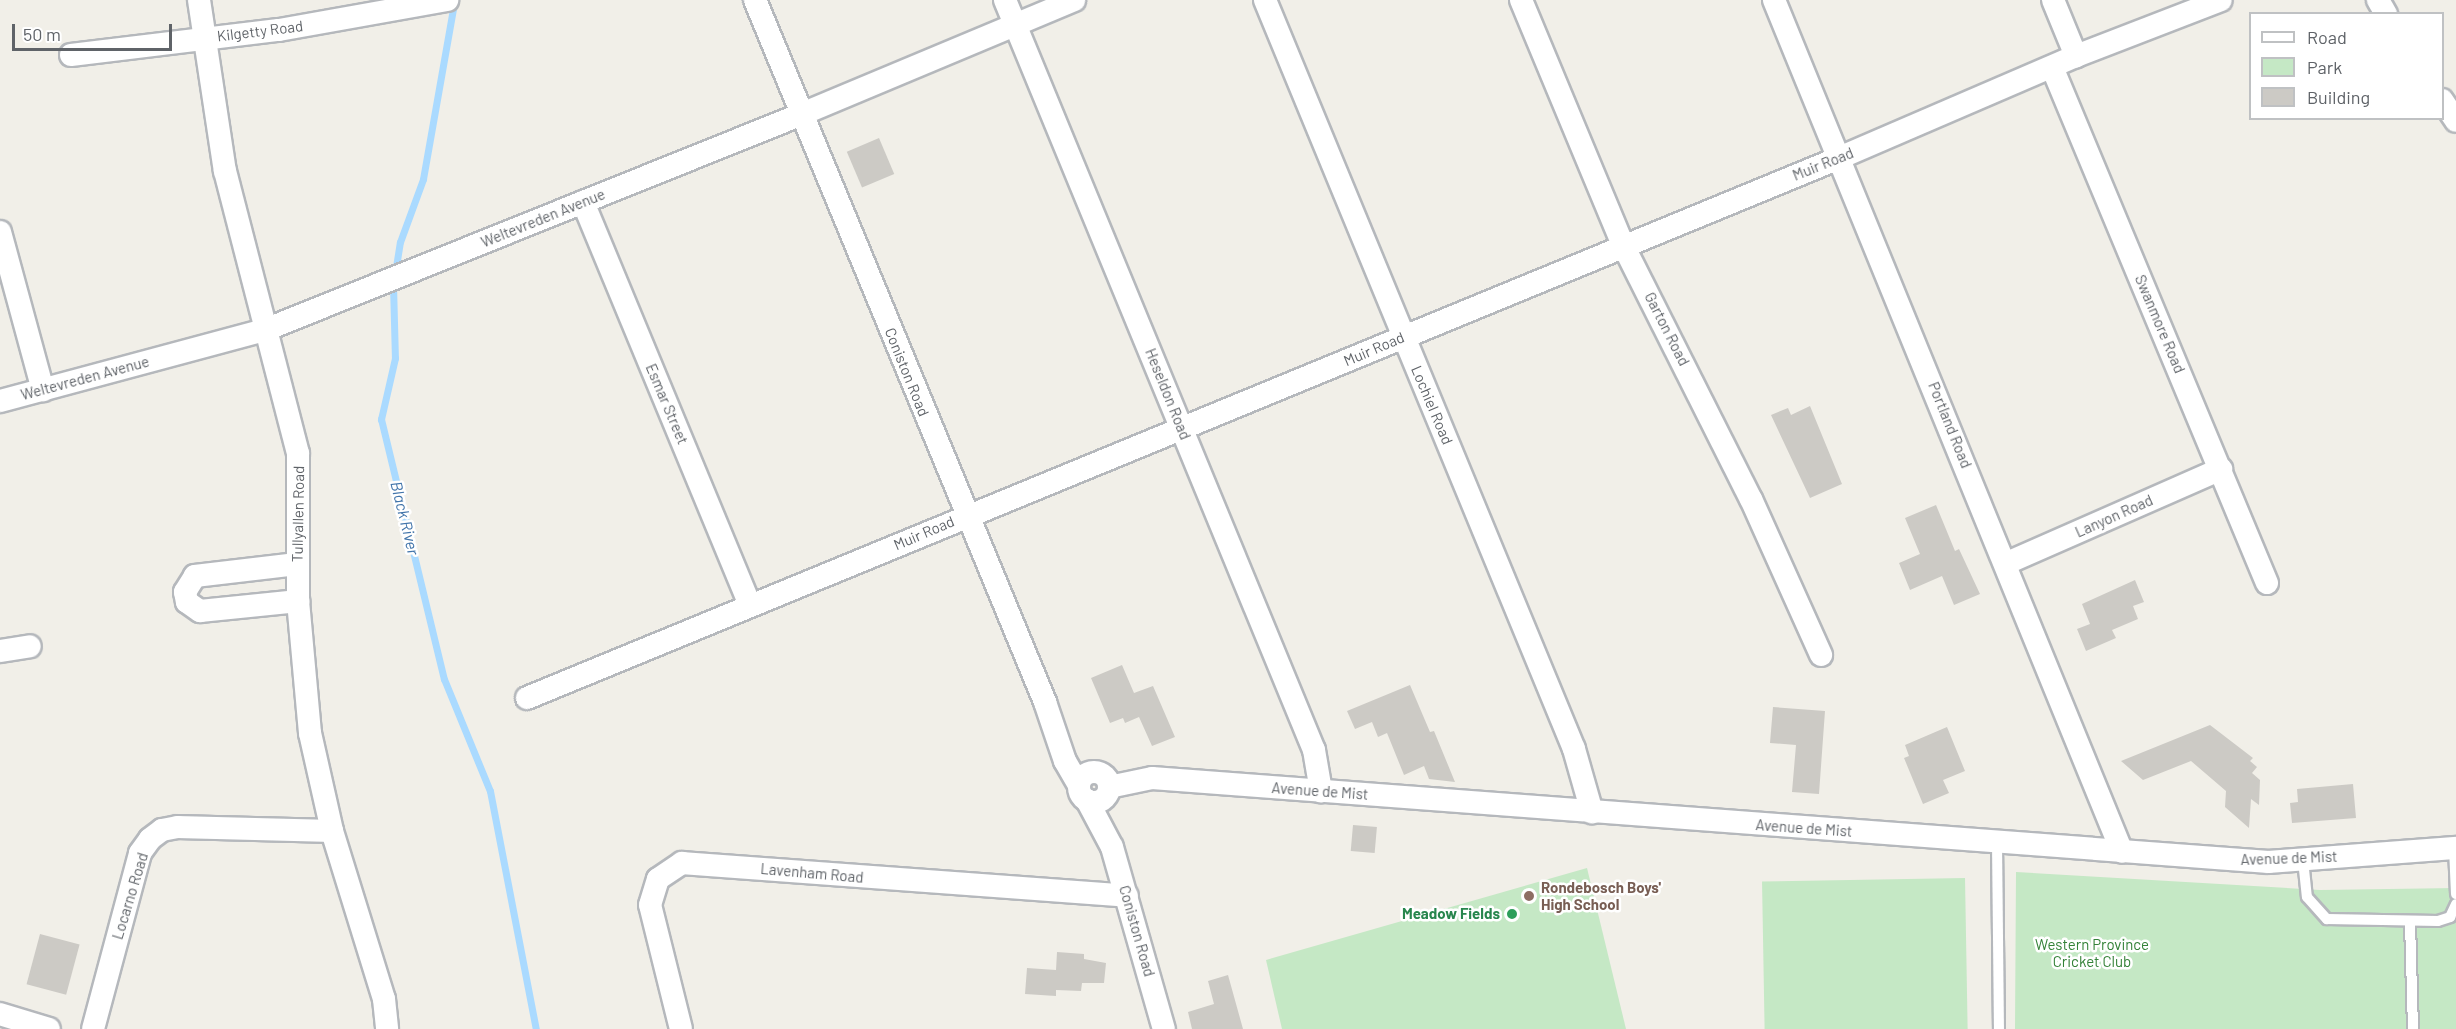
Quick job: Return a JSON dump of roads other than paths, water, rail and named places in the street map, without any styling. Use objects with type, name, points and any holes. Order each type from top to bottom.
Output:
[{"type":"street","name":"Tullyallen Road","points":[[199,0],[225,171],[298,453],[298,601],[310,733],[332,831],[384,999],[387,1029]]},
{"type":"street","name":"Coniston Road","points":[[755,0],[1060,744],[1068,769],[1095,786],[1164,1029]]},
{"type":"street","name":"Heseldon Road","points":[[1005,0],[1314,750],[1321,791]]},
{"type":"street","name":"Weltevreden Avenue","points":[[0,401],[265,330],[802,114],[1074,0]]},
{"type":"street","name":"Lochiel Road","points":[[1265,0],[1574,749],[1592,812]]},
{"type":"street","name":"Garton Road","points":[[1521,0],[1623,245],[1751,499],[1821,655]]},
{"type":"street","name":"Portland Road","points":[[1774,0],[2007,563],[2122,852]]},
{"type":"street","points":[[2053,0],[2076,56]]},
{"type":"street","name":"Muir Road","points":[[528,699],[966,516],[1183,430],[1623,245],[1839,158],[2076,56],[2221,0]]},
{"type":"street","name":"Kilgetty Road","points":[[71,55],[279,30],[441,2]]},
{"type":"street","name":"Swanmore Road","points":[[2052,67],[2267,583]]},
{"type":"street","points":[[2444,103],[2456,121]]},
{"type":"street","name":"Esmar Street","points":[[583,202],[750,606]]},
{"type":"street","points":[[0,232],[43,390]]},
{"type":"street","name":"Lanyon Road","points":[[2007,563],[2221,469]]},
{"type":"street","points":[[297,564],[195,576],[185,592],[187,602],[200,611],[298,601]]},
{"type":"street","points":[[0,651],[30,646]]},
{"type":"street","name":"Avenue de Mist","points":[[1095,786],[1131,771],[1152,778],[2269,862],[2455,848]]},
{"type":"street","name":"Locarno Road","points":[[93,1029],[140,854],[150,839],[162,830],[178,827],[332,831]]},
{"type":"street","name":"Lavenham Road","points":[[681,1029],[650,905],[658,879],[682,863],[1127,896]]},
{"type":"street","points":[[0,1014],[49,1029]]},
{"type":"lane","points":[[1997,843],[1999,1029]]},
{"type":"lane","points":[[2455,848],[2456,894]]},
{"type":"lane","points":[[2303,860],[2307,897],[2326,919],[2410,922],[2446,919],[2456,904]]},
{"type":"lane","points":[[2410,922],[2413,1029]]},
{"type":"waterway","name":"Black River","points":[[395,273],[400,242],[423,179],[454,3]]},
{"type":"waterway","name":"Black River","points":[[393,284],[395,358],[381,419],[444,679],[490,791],[536,1029]]},
{"type":"place","name":"Rondebosch Boys' High School","points":[[1529,896]]},
{"type":"place","name":"Meadow Fields","points":[[1512,914]]},
{"type":"park label","name":"Western Province Cricket Club","points":[[2092,952]]}]
